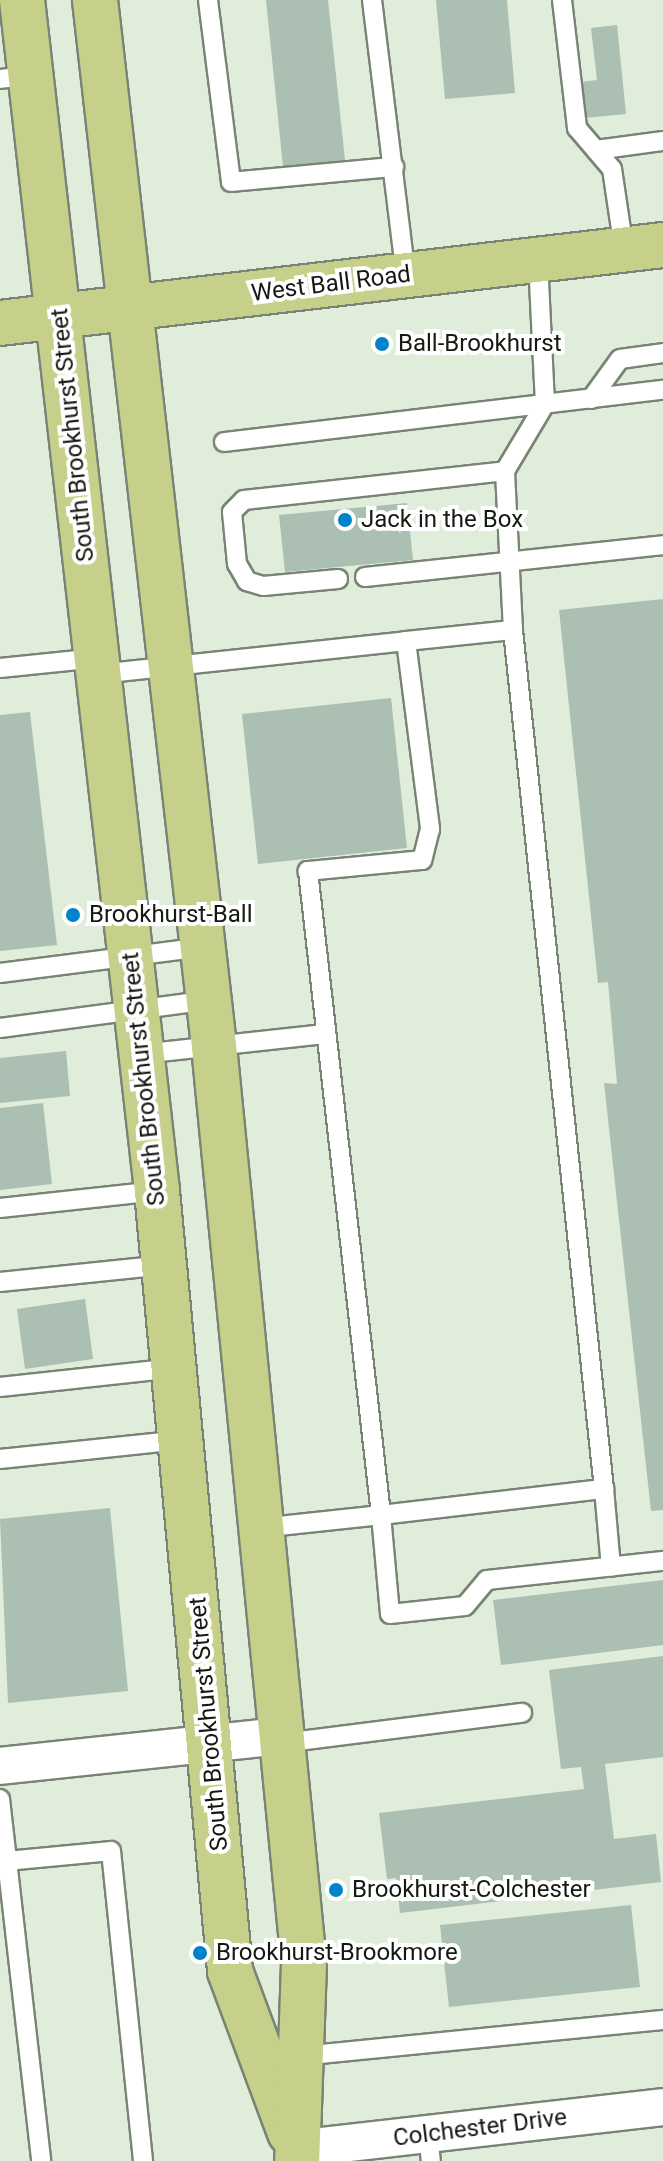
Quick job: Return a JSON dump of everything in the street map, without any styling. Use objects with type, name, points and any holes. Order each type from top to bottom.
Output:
[{"type":"main road","name":"South Brookhurst Street","points":[[22,0],[15,77],[60,316],[183,1440],[230,1971],[297,2155]]},
{"type":"main road","points":[[95,0],[214,1046],[304,1964],[297,2155]]},
{"type":"main road","name":"West Ball Road","points":[[0,323],[644,247]]},
{"type":"street","points":[[0,1766],[212,1743],[281,1739]]},
{"type":"street","name":"Colchester Drive","points":[[297,2155],[429,2147],[663,2107]]},
{"type":"lane","points":[[208,0],[231,182],[394,167]]},
{"type":"lane","points":[[372,0],[406,275]]},
{"type":"lane","points":[[562,0],[577,128],[612,169],[644,247]]},
{"type":"lane","points":[[596,150],[663,141]]},
{"type":"lane","points":[[538,260],[545,404],[505,471],[505,564],[611,1567]]},
{"type":"lane","points":[[591,399],[620,359],[663,353]]},
{"type":"lane","points":[[224,442],[663,390]]},
{"type":"lane","points":[[338,579],[263,586],[247,581],[237,564],[232,512],[244,500],[505,471]]},
{"type":"lane","points":[[365,577],[663,545]]},
{"type":"lane","points":[[0,668],[171,666],[513,630]]},
{"type":"lane","points":[[406,641],[430,829],[422,860],[308,871],[390,1614],[465,1606],[487,1580],[663,1561]]},
{"type":"lane","points":[[0,973],[202,947]]},
{"type":"lane","points":[[0,1028],[209,1000]]},
{"type":"lane","points":[[141,1054],[325,1034]]},
{"type":"lane","points":[[0,1208],[157,1191]]},
{"type":"lane","points":[[0,1282],[165,1265]]},
{"type":"lane","points":[[0,1387],[175,1368]]},
{"type":"lane","points":[[0,1459],[183,1440]]},
{"type":"lane","points":[[260,1528],[604,1489]]},
{"type":"lane","points":[[281,1739],[522,1713]]},
{"type":"lane","points":[[0,1799],[41,2161]]},
{"type":"lane","points":[[7,1861],[111,1851],[143,2161]]},
{"type":"lane","points":[[301,2056],[663,2020]]},
{"type":"building","points":[[266,0],[328,0],[345,160],[283,167]]},
{"type":"building","points":[[436,0],[507,0],[515,93],[445,99]]},
{"type":"building","points":[[617,25],[626,114],[585,118],[581,82],[597,80],[591,28]]},
{"type":"building","points":[[407,503],[413,560],[285,572],[279,515]]},
{"type":"building","points":[[663,599],[663,1510],[651,1511],[604,1083],[617,1084],[608,982],[598,983],[559,610]]},
{"type":"building","points":[[391,698],[407,848],[258,864],[242,714]]},
{"type":"building","points":[[30,712],[57,945],[0,951],[0,715]]},
{"type":"building","points":[[66,1051],[70,1096],[0,1103],[0,1058]]},
{"type":"building","points":[[43,1103],[52,1184],[0,1190],[0,1108]]},
{"type":"building","points":[[85,1299],[93,1359],[25,1369],[17,1309]]},
{"type":"building","points":[[110,1508],[128,1691],[8,1703],[0,1519]]},
{"type":"building","points":[[663,1580],[663,1645],[501,1665],[493,1600]]},
{"type":"building","points":[[663,1656],[663,1757],[605,1764],[614,1839],[656,1834],[661,1882],[400,1913],[396,1878],[387,1879],[379,1813],[584,1789],[581,1767],[561,1769],[549,1670]]},
{"type":"building","points":[[631,1905],[640,1987],[449,2007],[440,1925]]},
{"type":"place","name":"Ball-Brookhurst","points":[[382,344]]},
{"type":"place","name":"Jack in the Box","points":[[345,520]]},
{"type":"place","name":"Brookhurst-Ball","points":[[73,915]]},
{"type":"place","name":"Brookhurst-Colchester","points":[[336,1890]]},
{"type":"place","name":"Brookhurst-Brookmore","points":[[200,1953]]}]
